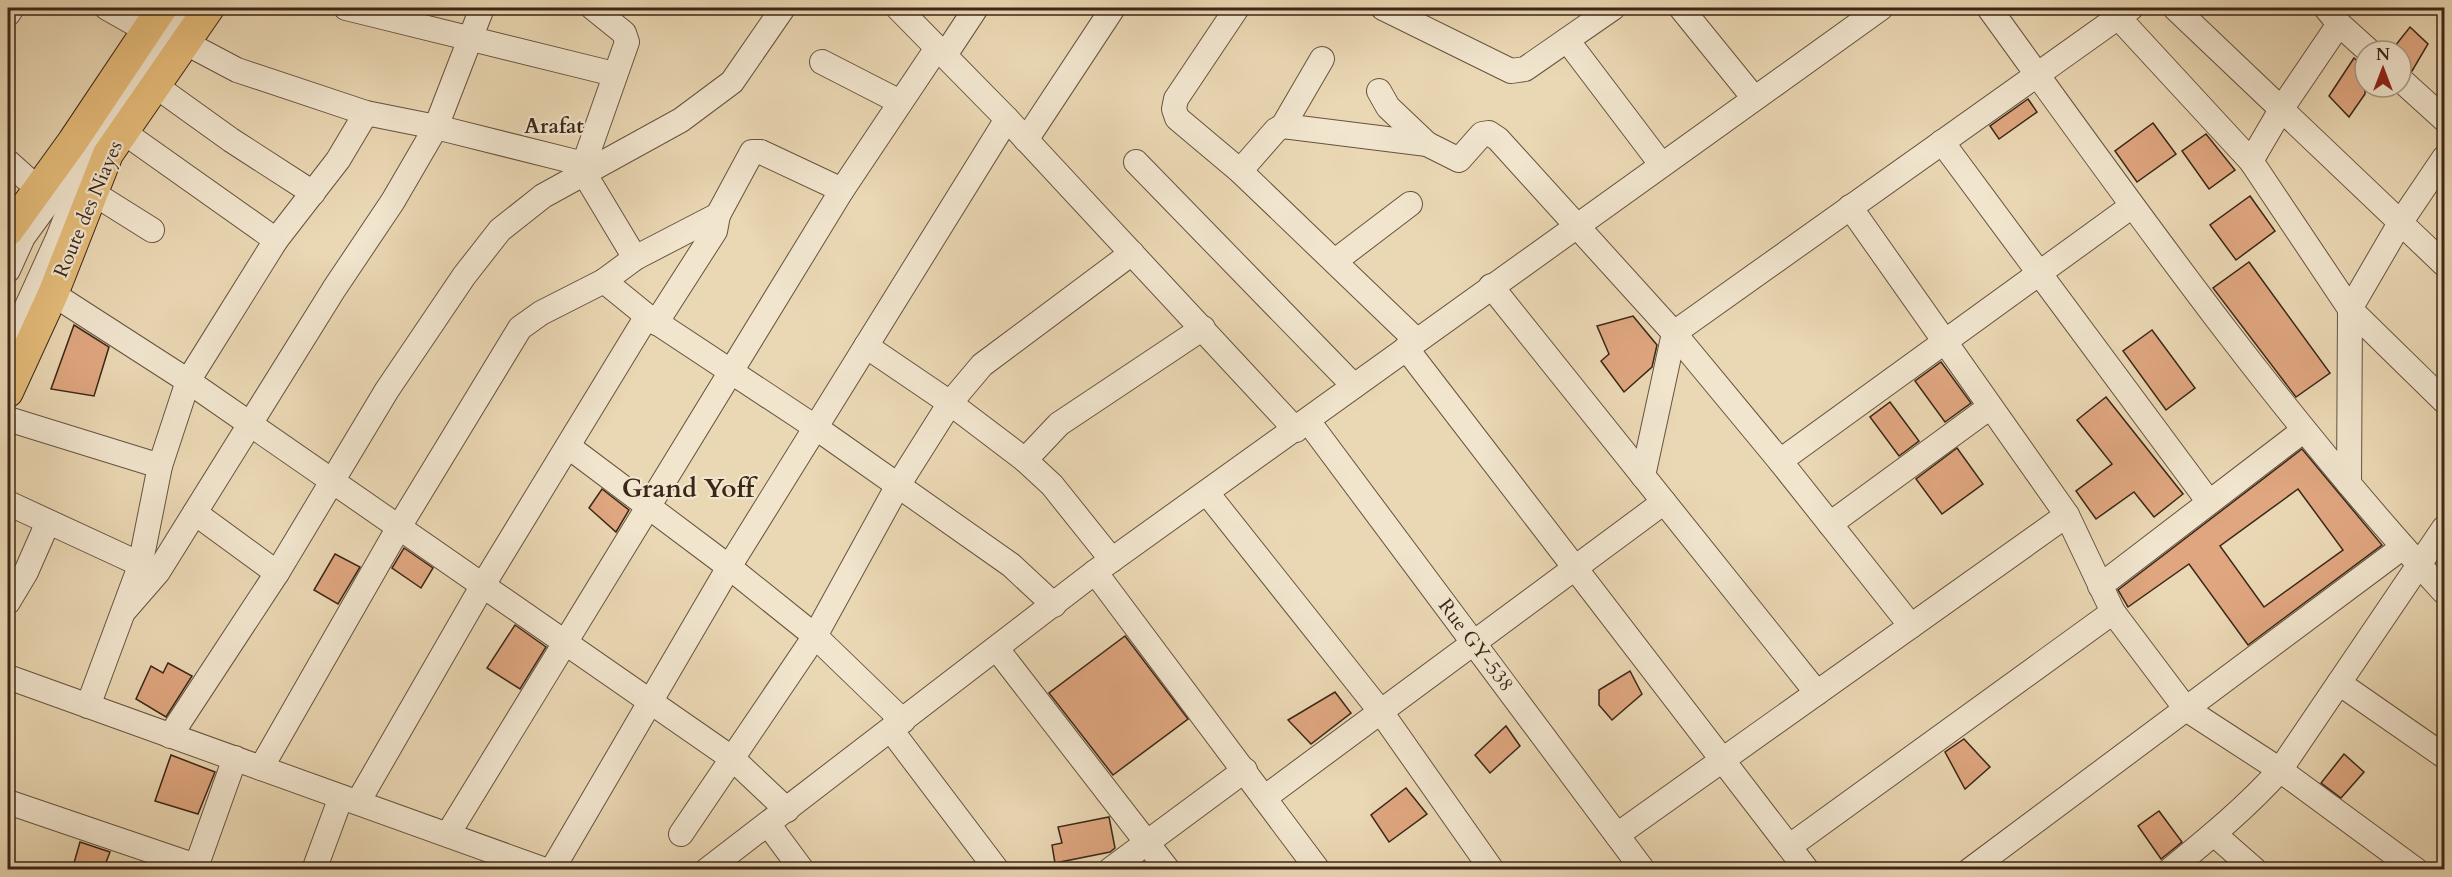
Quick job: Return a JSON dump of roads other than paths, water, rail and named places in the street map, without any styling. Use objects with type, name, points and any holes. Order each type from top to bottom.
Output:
[{"type":"main road","name":"Route des Niayes","points":[[8,392],[53,294],[108,154],[112,130],[153,84],[209,8]]},
{"type":"main road","name":"Route des Niayes","points":[[8,231],[154,19]]},
{"type":"street","points":[[8,14],[12,8]]},
{"type":"street","points":[[107,8],[154,19]]},
{"type":"street","points":[[8,348],[57,238],[112,130],[184,8]]},
{"type":"street","points":[[346,8],[614,74]]},
{"type":"street","points":[[88,706],[125,610],[149,569],[195,513],[393,201],[436,128],[482,8]]},
{"type":"street","points":[[584,169],[627,38],[593,8]]},
{"type":"street","points":[[170,735],[277,573],[387,390],[465,276],[500,230],[543,196],[584,169],[681,120],[732,82],[783,8]]},
{"type":"street","name":"Rue GY-538","points":[[898,8],[1007,119],[1203,328],[1302,426],[1474,643],[1642,870]]},
{"type":"street","points":[[448,834],[842,190],[900,102],[976,8]]},
{"type":"street","points":[[1026,140],[1113,8]]},
{"type":"street","points":[[1237,8],[1176,99],[1174,109],[1177,118],[1240,171],[1335,261],[1411,344],[1575,568],[1724,759],[1807,870]]},
{"type":"street","points":[[1383,8],[1511,71],[1525,69],[1613,8]]},
{"type":"street","points":[[1681,8],[1754,98]]},
{"type":"street","points":[[1989,8],[2132,206],[2304,430],[2403,547],[2445,592]]},
{"type":"street","points":[[2175,8],[2445,264]]},
{"type":"street","points":[[707,870],[1054,606],[1103,566],[1302,426],[1411,344],[1874,9]]},
{"type":"street","points":[[1643,476],[1674,333],[2124,12],[2251,161],[2350,309],[2445,401]]},
{"type":"street","points":[[2251,161],[2332,16],[2356,39]]},
{"type":"street","points":[[1567,40],[1661,164]]},
{"type":"street","points":[[184,42],[237,70],[366,113],[436,128],[584,169],[635,258]]},
{"type":"street","points":[[1240,171],[1276,130],[1283,126],[1322,59]]},
{"type":"street","points":[[822,62],[900,102]]},
{"type":"street","points":[[153,84],[231,140],[313,193]]},
{"type":"street","points":[[1379,91],[1388,108],[1427,144],[1459,160],[1482,134],[1489,133],[1498,139],[1674,333],[1780,461],[1911,626]]},
{"type":"street","points":[[2413,91],[2445,119]]},
{"type":"street","points":[[149,569],[160,466],[188,381],[276,240],[338,160],[366,113]]},
{"type":"street","points":[[552,870],[729,567],[1007,119]]},
{"type":"street","points":[[1283,126],[1427,144]]},
{"type":"street","points":[[112,130],[276,240]]},
{"type":"street","points":[[8,270],[23,237],[112,130]]},
{"type":"street","points":[[1942,142],[2209,502]]},
{"type":"street","points":[[314,870],[349,800],[569,447],[651,319],[715,231],[718,215],[752,152],[761,152],[842,190]]},
{"type":"street","points":[[2349,484],[2350,309],[2400,223],[2445,158]]},
{"type":"street","points":[[8,162],[38,189]]},
{"type":"street","points":[[1136,162],[1354,386]]},
{"type":"street","points":[[93,193],[152,230]]},
{"type":"street","points":[[1335,261],[1410,204]]},
{"type":"street","points":[[1780,461],[1946,343],[2132,206]]},
{"type":"street","points":[[1850,207],[2067,515],[2113,612],[2186,709],[2280,770],[2416,870]]},
{"type":"street","points":[[261,768],[399,527],[520,328],[541,313],[604,282],[635,258],[718,215]]},
{"type":"street","points":[[681,834],[815,636],[897,487],[950,403],[982,365],[1132,253]]},
{"type":"street","points":[[604,282],[651,319],[815,427],[897,487],[1011,565],[1054,606]]},
{"type":"street","points":[[1491,286],[1817,693]]},
{"type":"street","points":[[53,294],[188,381],[733,759],[777,817],[802,870]]},
{"type":"street","points":[[1025,460],[1059,424],[1203,328]]},
{"type":"street","points":[[866,346],[950,403],[1025,460],[1052,485],[1103,566],[1264,798],[1318,870]]},
{"type":"street","points":[[1830,524],[1990,407]]},
{"type":"street","points":[[8,419],[160,466]]},
{"type":"street","points":[[2100,585],[2304,430]]},
{"type":"street","points":[[569,447],[729,567],[815,636],[897,725],[997,870]]},
{"type":"street","points":[[1207,493],[1381,711],[1492,870]]},
{"type":"street","points":[[1264,798],[1664,502]]},
{"type":"street","points":[[8,503],[149,569]]},
{"type":"street","points":[[195,513],[277,573]]},
{"type":"street","points":[[1617,835],[2067,515]]},
{"type":"street","points":[[8,602],[26,572],[48,522]]},
{"type":"street","points":[[2170,870],[2257,795],[2280,770],[2445,528]]},
{"type":"street","points":[[1970,870],[2403,547]]},
{"type":"street","points":[[1790,846],[2113,612]]},
{"type":"street","points":[[997,649],[1149,841],[1168,870]]},
{"type":"street","points":[[8,678],[546,870]]},
{"type":"street","points":[[2339,683],[2445,756]]},
{"type":"street","points":[[8,802],[195,868],[235,758]]},
{"type":"street","points":[[1110,870],[1245,770]]},
{"type":"street","points":[[2214,834],[2255,870]]},
{"type":"district","name":"Arafat","points":[[554,126]]},
{"type":"district","name":"Grand Yoff","points":[[688,488]]}]
